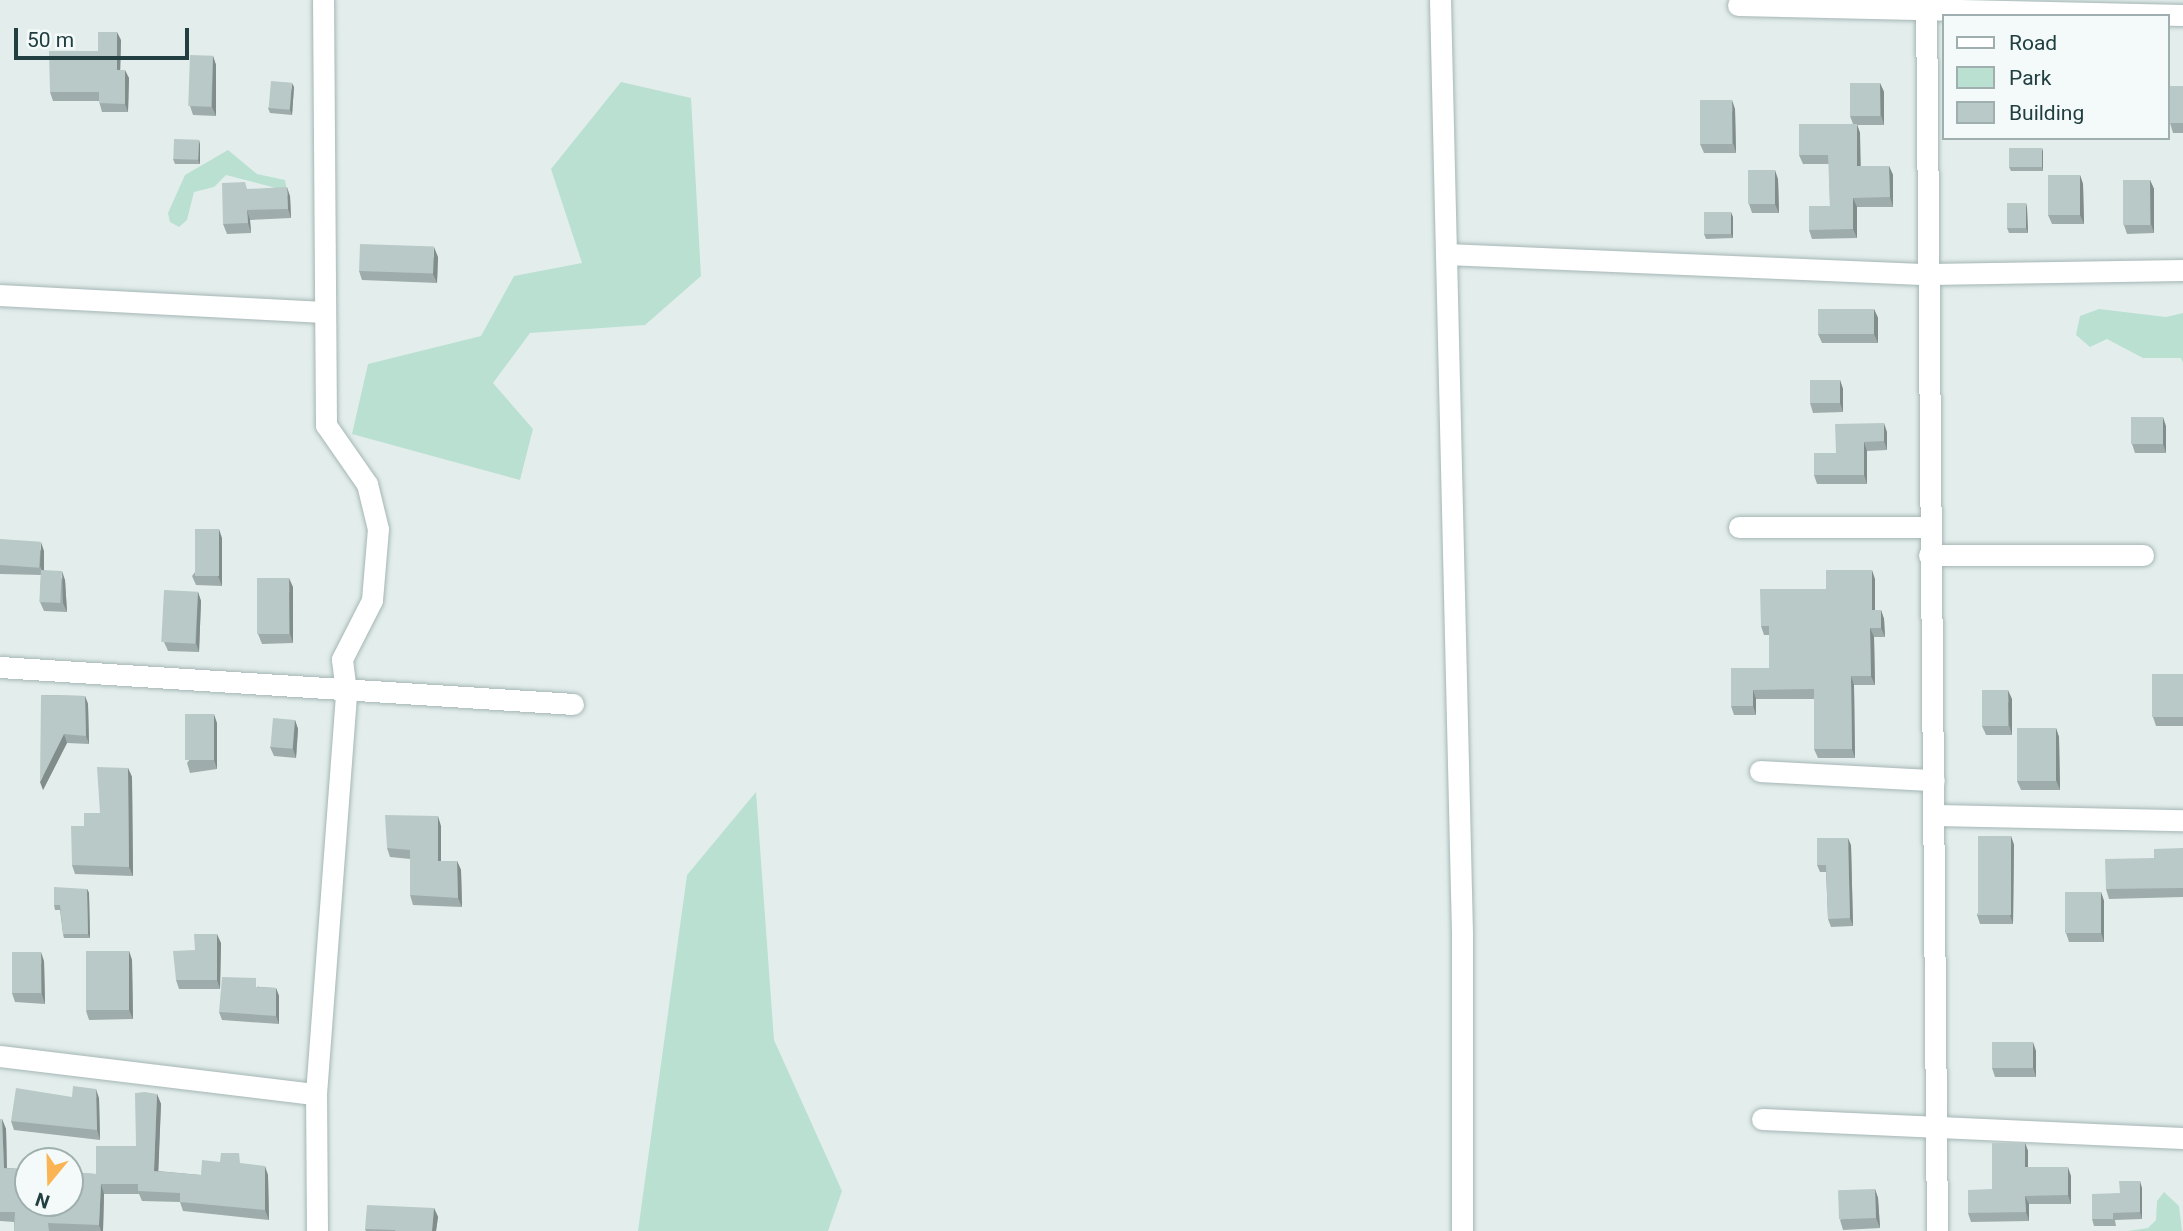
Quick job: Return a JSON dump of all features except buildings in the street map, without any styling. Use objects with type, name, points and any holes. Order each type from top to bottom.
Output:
[{"type":"street","points":[[317,1231],[316,1094],[346,692],[342,659],[372,600],[378,529],[367,484],[326,425],[323,312],[323,0]]},
{"type":"street","points":[[1440,0],[1462,937],[1462,1231]]},
{"type":"street","points":[[1738,5],[1926,5],[2157,14]]},
{"type":"street","points":[[1926,5],[1929,555],[1935,815],[1933,1129],[1937,1231]]},
{"type":"street","points":[[1446,254],[1928,274],[2183,270]]},
{"type":"street","points":[[0,295],[323,312]]},
{"type":"street","points":[[1739,527],[1929,527]]},
{"type":"street","points":[[1929,555],[2143,555]]},
{"type":"street","points":[[0,667],[346,692],[573,704]]},
{"type":"street","points":[[1760,771],[1934,780]]},
{"type":"street","points":[[1935,815],[2183,820]]},
{"type":"street","points":[[0,1056],[316,1094]]},
{"type":"street","points":[[1762,1119],[1933,1129],[2183,1138]]},
{"type":"green space","points":[[621,82],[691,98],[701,276],[645,325],[530,333],[493,383],[533,429],[520,480],[352,434],[368,364],[481,336],[514,276],[582,263],[551,169]]},
{"type":"green space","points":[[228,150],[257,174],[285,180],[287,191],[226,175],[214,187],[194,192],[187,220],[179,227],[170,222],[168,213],[185,175]]},
{"type":"green space","points":[[2099,309],[2166,317],[2183,313],[2183,363],[2181,358],[2143,358],[2107,339],[2090,347],[2076,335],[2080,316]]},
{"type":"green space","points":[[756,792],[774,1040],[842,1191],[828,1231],[638,1231],[687,875]]},
{"type":"green space","points":[[2164,1192],[2179,1206],[2182,1231],[2128,1231],[2148,1228],[2156,1220],[2157,1201]]}]
